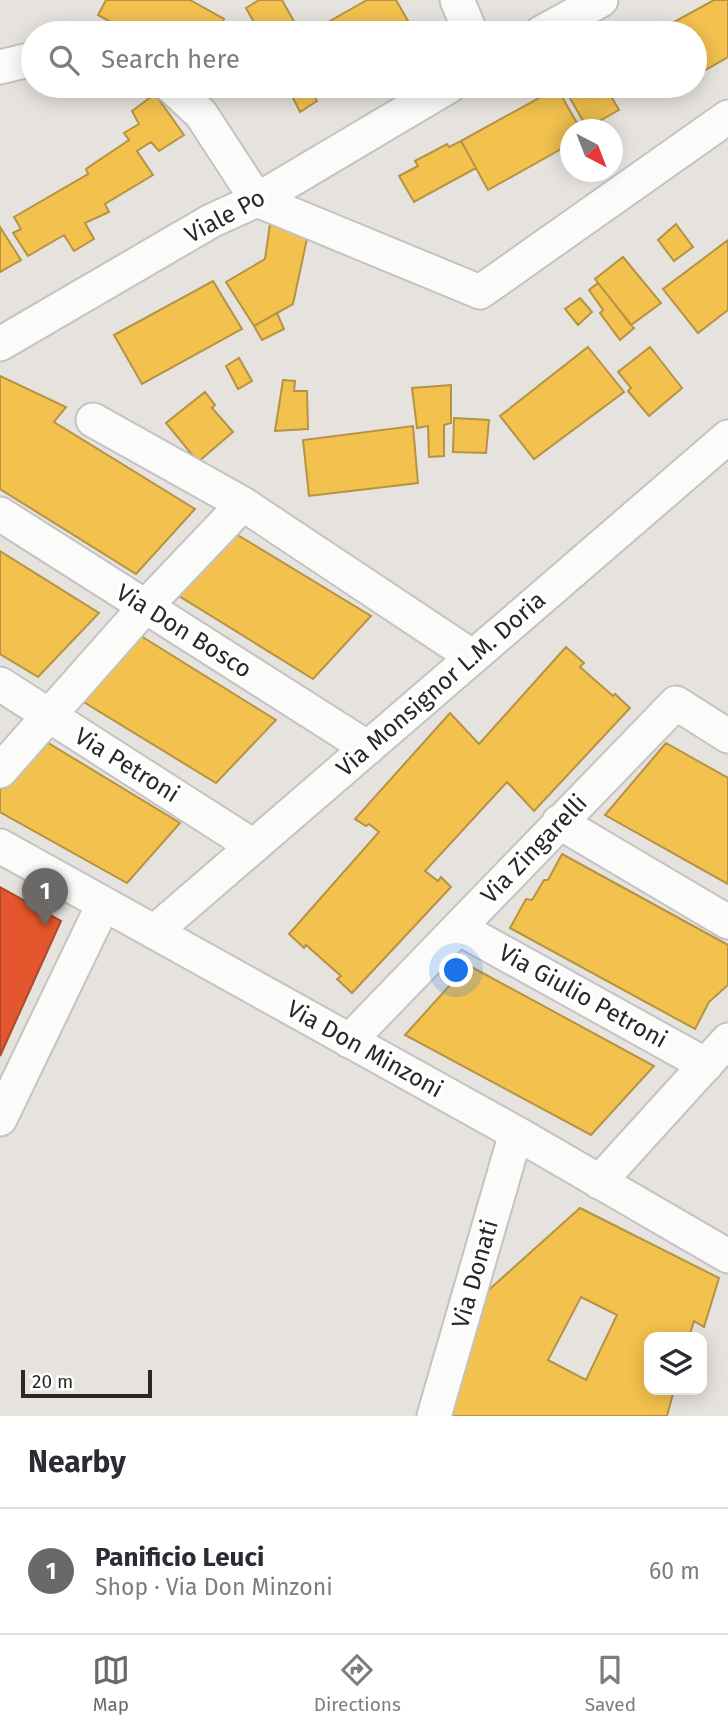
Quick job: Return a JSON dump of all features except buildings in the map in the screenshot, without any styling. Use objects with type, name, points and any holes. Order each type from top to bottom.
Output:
[{"type":"street","points":[[457,0],[466,21]]},
{"type":"street","points":[[563,21],[601,0]]},
{"type":"street","points":[[0,67],[21,62]]},
{"type":"street","points":[[184,98],[201,114],[257,200],[480,292],[728,117]]},
{"type":"street","name":"Viale Po","points":[[0,344],[211,221],[257,200],[429,98]]},
{"type":"street","points":[[93,419],[243,505],[473,657]]},
{"type":"street","name":"Via Monsignor L.M. Doria","points":[[154,932],[728,437]]},
{"type":"street","points":[[0,771],[145,607],[243,505]]},
{"type":"street","name":"Via Don Bosco","points":[[0,514],[368,748]]},
{"type":"street","name":"Via Petroni","points":[[0,684],[253,846]]},
{"type":"street","name":"Via Zingarelli","points":[[349,1041],[676,703],[728,736]]},
{"type":"street","points":[[559,822],[728,922]]},
{"type":"street","name":"Via Don Minzoni","points":[[0,846],[516,1133],[728,1256]]},
{"type":"street","points":[[0,1119],[103,905]]},
{"type":"street","name":"Via Giulio Petroni","points":[[459,928],[706,1065]]},
{"type":"street","points":[[599,1182],[728,1040]]},
{"type":"street","name":"Via Donati","points":[[434,1416],[516,1133]]},
{"type":"place","name":"Panificio Leuci","points":[[45,926]]}]
